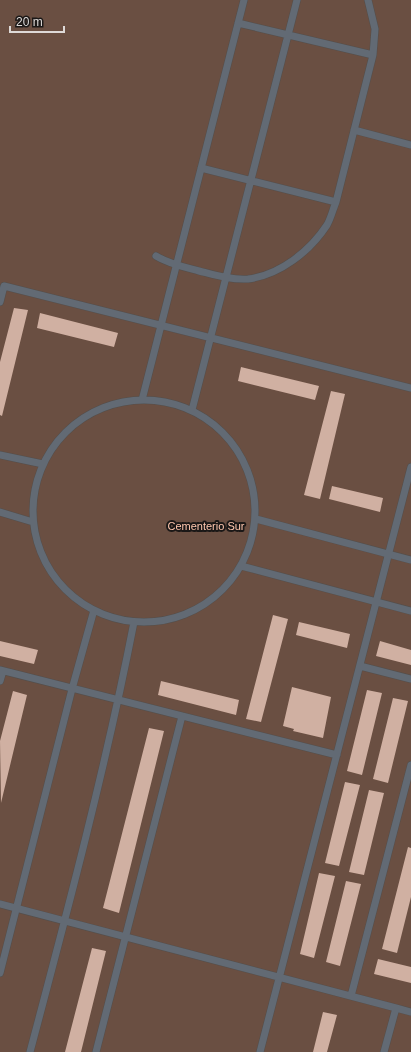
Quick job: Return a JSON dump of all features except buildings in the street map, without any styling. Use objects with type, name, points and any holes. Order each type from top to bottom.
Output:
[{"type":"lane","points":[[142,400],[244,0]]},
{"type":"lane","points":[[192,410],[212,338],[297,0]]},
{"type":"lane","points":[[156,256],[166,262],[226,278],[248,279],[267,274],[296,259],[327,224],[336,202],[373,55],[375,29],[368,0]]},
{"type":"lane","points":[[238,23],[373,55]]},
{"type":"lane","points":[[354,130],[411,145]]},
{"type":"lane","points":[[201,168],[251,182],[336,202]]},
{"type":"lane","points":[[0,302],[4,286],[411,388]]},
{"type":"lane","points":[[142,400],[165,401],[192,410],[215,425],[233,443],[247,467],[255,496],[256,520],[252,542],[241,566],[226,587],[204,605],[169,619],[134,622],[94,610],[54,582],[41,561],[33,522],[34,494],[43,464],[61,437],[80,420],[116,403],[142,400]]},
{"type":"lane","points":[[0,455],[43,464]]},
{"type":"lane","points":[[260,1052],[411,467]]},
{"type":"lane","points":[[0,512],[33,522]]},
{"type":"lane","points":[[256,520],[411,560]]},
{"type":"lane","points":[[241,566],[411,611]]},
{"type":"lane","points":[[0,973],[72,689],[94,610]]},
{"type":"lane","points":[[30,1052],[65,920],[118,700],[134,622]]},
{"type":"lane","points":[[360,666],[411,679]]},
{"type":"lane","points":[[0,681],[1,671],[337,755]]},
{"type":"lane","points":[[96,1052],[182,716]]},
{"type":"lane","points":[[351,996],[411,765]]},
{"type":"lane","points":[[0,904],[411,1012]]},
{"type":"lane","points":[[384,1052],[396,1008]]},
{"type":"green space","name":"Cementerio Sur","points":[[0,0],[411,0],[411,1052],[0,1052]]}]
